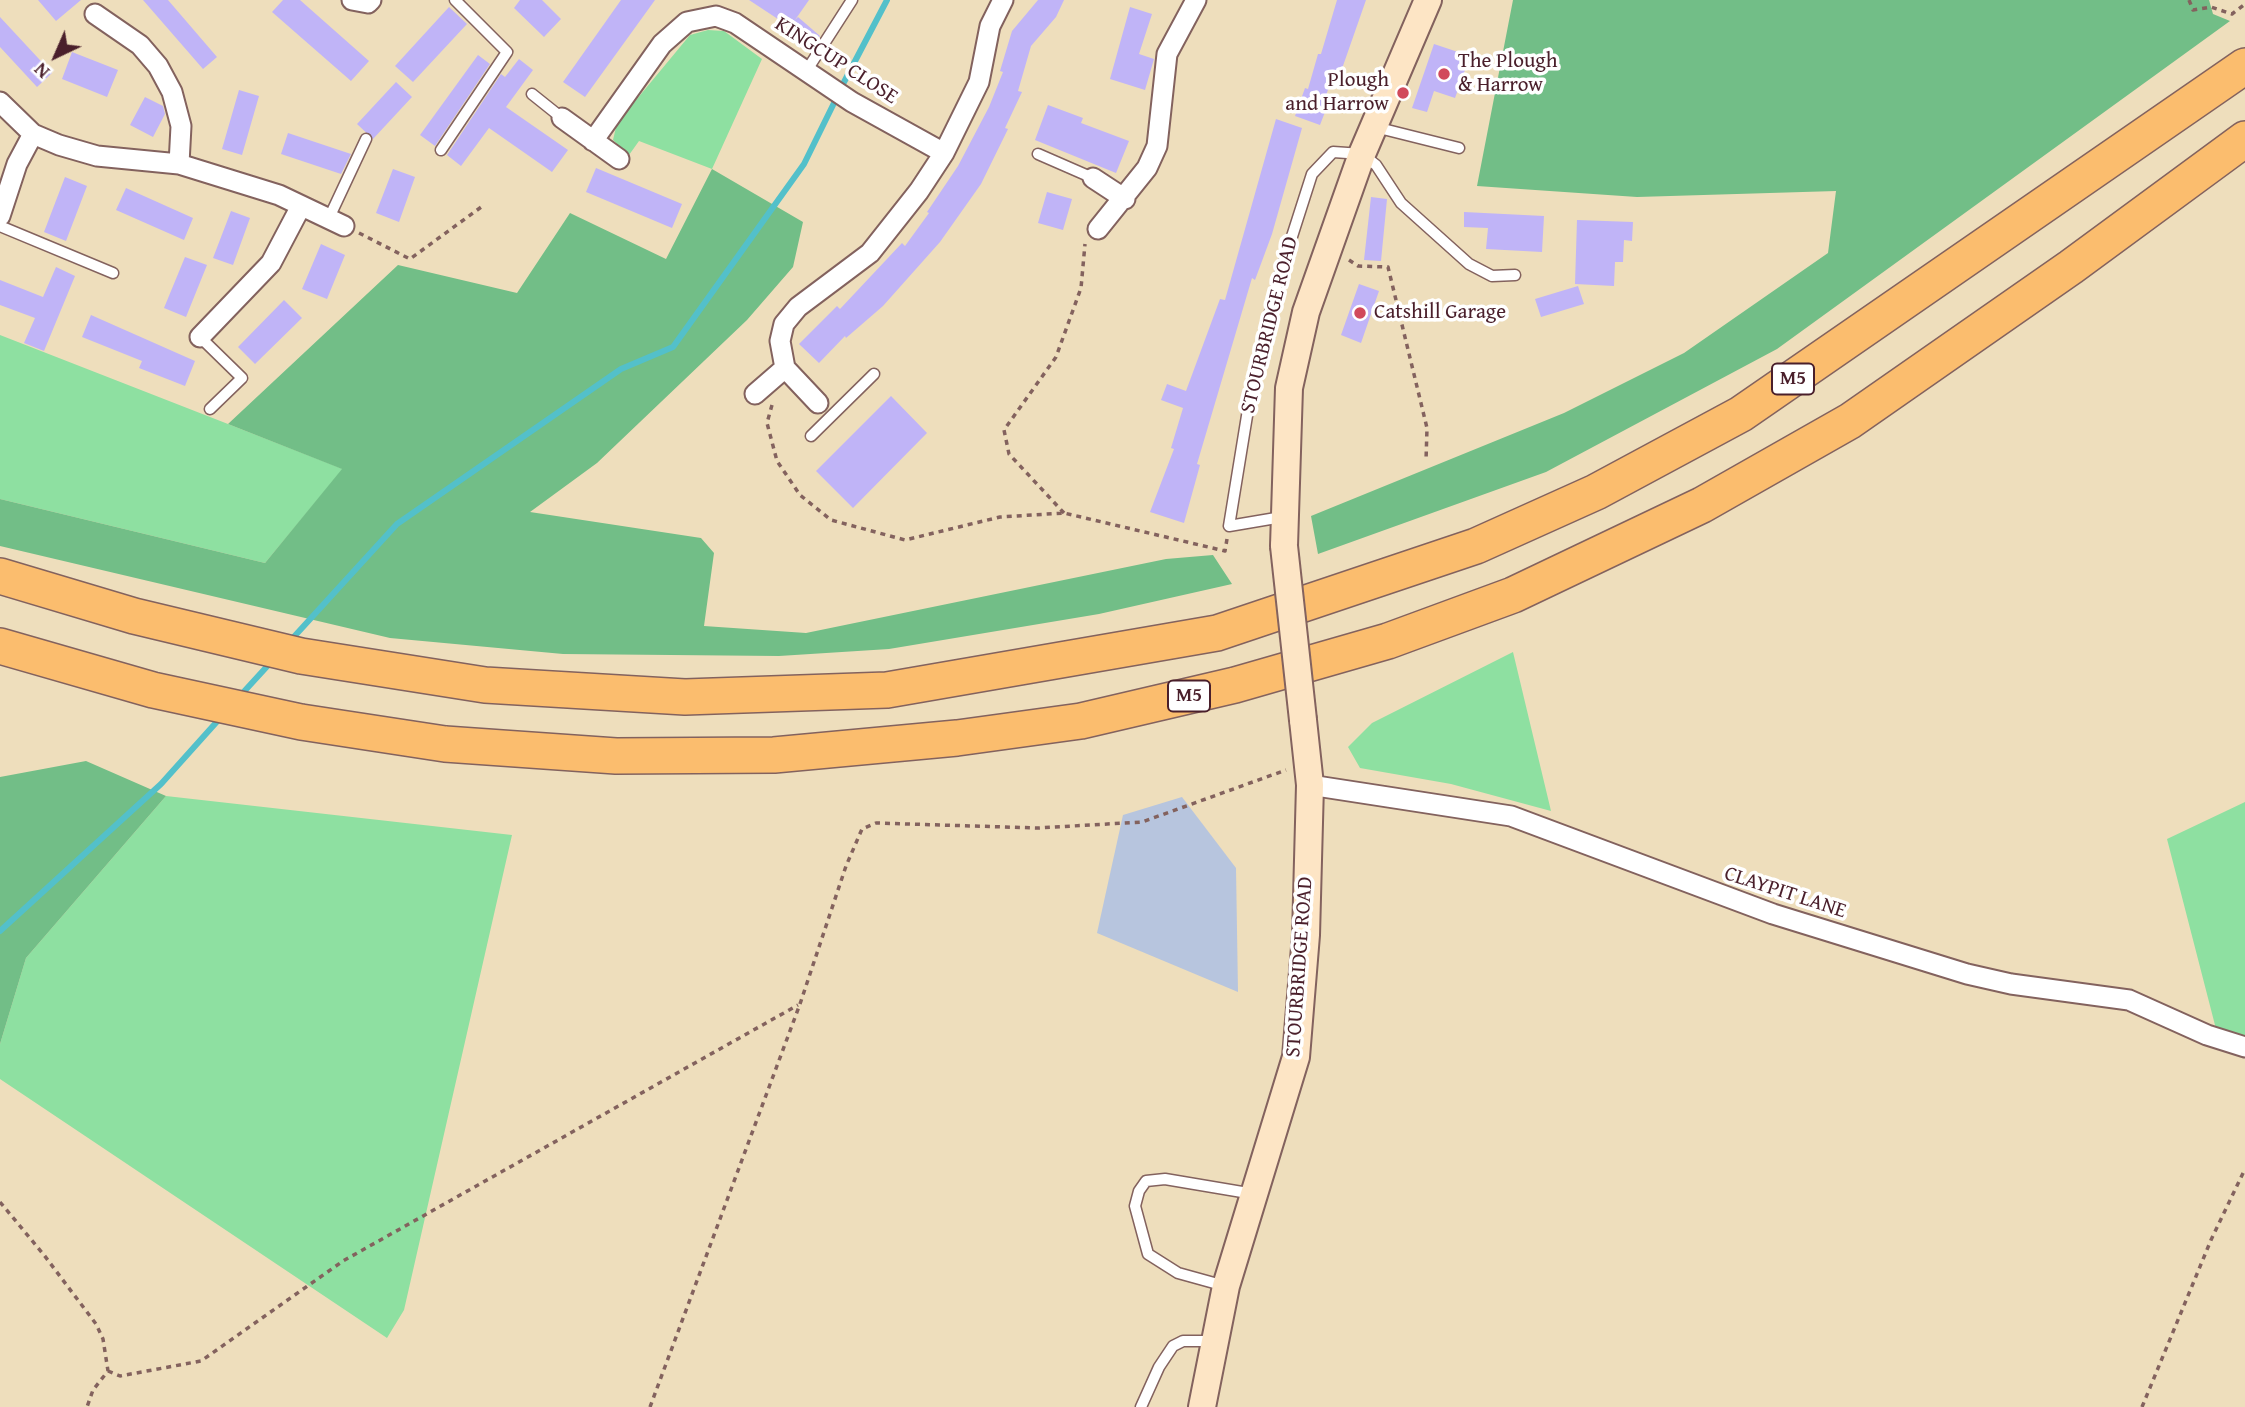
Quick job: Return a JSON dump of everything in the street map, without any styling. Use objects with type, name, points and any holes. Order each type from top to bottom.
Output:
[{"type":"highway","name":"M5","points":[[0,576],[134,617],[301,656],[485,685],[685,697],[887,690],[1217,634],[1476,547],[1596,492],[1741,414],[2245,65]]},
{"type":"highway","name":"M5","points":[[0,646],[153,690],[301,722],[445,744],[616,756],[774,755],[957,737],[1081,721],[1235,685],[1388,641],[1513,595],[1702,505],[1850,421],[2071,267],[2245,139]]},
{"type":"main road","name":"STOURBRIDGE ROAD","points":[[1202,1407],[1226,1286],[1296,1057],[1306,935],[1309,773],[1282,517],[1289,388],[1306,312],[1328,244],[1362,154],[1428,0]]},
{"type":"street","points":[[352,0],[371,0]]},
{"type":"street","points":[[755,394],[778,374],[784,324],[798,307],[870,253],[944,153],[979,82],[990,26],[1003,0]]},
{"type":"street","points":[[1098,229],[1125,199],[1147,168],[1157,146],[1167,54],[1196,0]]},
{"type":"street","points":[[95,14],[139,45],[158,66],[172,92],[181,125],[179,164]]},
{"type":"street","name":"KINGCUP CLOSE","points":[[593,141],[662,44],[680,27],[698,19],[716,16],[735,23],[852,102],[944,153]]},
{"type":"street","points":[[0,102],[33,134],[80,153],[179,164],[279,195],[337,222]]},
{"type":"street","points":[[562,118],[619,159]]},
{"type":"street","points":[[0,216],[18,164],[33,134]]},
{"type":"street","points":[[1093,178],[1125,199]]},
{"type":"street","points":[[200,337],[271,262],[301,206]]},
{"type":"street","points":[[778,374],[825,410]]},
{"type":"street","name":"CLAYPIT LANE","points":[[1309,773],[1511,817],[1786,918],[1967,974],[2011,984],[2129,1000],[2207,1035],[2245,1047]]},
{"type":"lane","points":[[441,150],[507,52],[455,0]]},
{"type":"lane","points":[[807,70],[852,0]]},
{"type":"lane","points":[[532,94],[562,118]]},
{"type":"lane","points":[[1374,127],[1459,148]]},
{"type":"lane","points":[[337,222],[366,139]]},
{"type":"lane","name":"STOURBRIDGE ROAD","points":[[1229,526],[1253,379],[1279,277],[1312,174],[1333,152],[1362,154]]},
{"type":"lane","points":[[1038,154],[1093,178]]},
{"type":"lane","points":[[1362,154],[1376,165],[1407,209],[1469,264],[1492,276],[1515,275]]},
{"type":"lane","points":[[0,226],[113,273]]},
{"type":"lane","points":[[200,337],[242,378],[210,409]]},
{"type":"lane","points":[[811,436],[825,410],[874,374]]},
{"type":"lane","points":[[1229,526],[1282,517]]},
{"type":"lane","points":[[1226,1286],[1178,1273],[1148,1254],[1135,1206],[1139,1191],[1146,1181],[1165,1179],[1255,1194]]},
{"type":"lane","points":[[1141,1407],[1159,1367],[1173,1346],[1183,1341],[1213,1341]]},
{"type":"path","points":[[2189,0],[2193,10],[2211,7],[2232,14],[2245,4]]},
{"type":"path","points":[[337,222],[410,259],[484,205]]},
{"type":"path","points":[[1064,513],[1009,454],[1004,430],[1056,357],[1081,288],[1084,244],[1098,229]]},
{"type":"path","points":[[1328,244],[1358,266],[1388,267],[1427,428],[1426,461]]},
{"type":"path","points":[[778,374],[767,423],[778,461],[800,495],[831,520],[905,540],[1000,517],[1064,513],[1225,551],[1229,526]]},
{"type":"path","points":[[650,1407],[800,1004],[846,866],[862,829],[876,824],[1038,828],[1142,822],[1309,773]]},
{"type":"path","points":[[108,1371],[120,1376],[201,1361],[343,1261],[800,1004]]},
{"type":"path","points":[[2142,1407],[2211,1240],[2245,1169]]},
{"type":"path","points":[[0,1202],[96,1324],[103,1339],[108,1371],[93,1390],[87,1407]]},
{"type":"shaded area","points":[[1182,797],[1236,868],[1238,992],[1097,933],[1123,815]]},
{"type":"green space","points":[[1513,0],[2209,0],[2213,14],[2230,21],[1777,349],[1546,472],[1318,554],[1311,516],[1564,413],[1684,353],[1828,253],[1836,191],[1637,197],[1477,186]]},
{"type":"green space","points":[[708,30],[724,31],[762,59],[712,169],[639,141],[629,155],[613,140],[617,123],[690,35]]},
{"type":"green space","points":[[712,169],[803,222],[793,267],[747,320],[597,463],[530,512],[701,538],[714,553],[704,626],[806,633],[1166,559],[1213,555],[1232,584],[1099,614],[889,649],[779,656],[563,654],[390,638],[0,546],[0,499],[265,563],[342,469],[228,424],[398,265],[517,293],[570,213],[666,259]]},
{"type":"green space","points":[[0,335],[343,469],[265,563],[0,499]]},
{"type":"green space","points":[[1513,652],[1551,811],[1451,784],[1360,768],[1348,747],[1372,723]]},
{"type":"green space","points":[[86,761],[166,796],[26,958],[0,1044],[0,777]]},
{"type":"green space","points":[[166,796],[512,835],[404,1310],[387,1338],[0,1079],[0,1044],[26,958]]},
{"type":"green space","points":[[2245,802],[2245,1038],[2216,1029],[2167,839]]},
{"type":"building","points":[[38,0],[81,0],[56,21]]},
{"type":"building","points":[[143,0],[168,0],[217,57],[203,69]]},
{"type":"building","points":[[283,0],[300,0],[369,61],[351,81],[272,12]]},
{"type":"building","points":[[520,0],[542,0],[561,19],[544,37],[514,8]]},
{"type":"building","points":[[621,0],[655,0],[585,97],[563,82]]},
{"type":"building","points":[[749,0],[809,0],[795,20],[798,17],[820,36],[811,49],[787,30],[790,27]]},
{"type":"building","points":[[1038,0],[1064,0],[1056,17],[1031,46],[1018,91],[1022,92],[1005,128],[1008,129],[981,184],[940,242],[883,306],[846,338],[845,336],[819,363],[799,344],[837,306],[840,309],[902,243],[905,246],[929,213],[927,212],[958,166],[989,107],[1003,72],[1000,71],[1012,31]]},
{"type":"building","points":[[1337,0],[1366,0],[1337,83],[1331,81],[1321,110],[1325,112],[1320,125],[1295,116],[1305,88],[1308,89],[1318,54],[1321,54]]},
{"type":"building","points":[[449,7],[467,24],[413,82],[395,66]]},
{"type":"building","points":[[1130,7],[1152,14],[1139,54],[1154,59],[1145,90],[1110,79]]},
{"type":"building","points":[[0,17],[52,73],[37,87],[0,47]]},
{"type":"building","name":"The Plough & Harrow","points":[[1434,44],[1470,56],[1455,98],[1434,91],[1427,112],[1412,108]]},
{"type":"building","points":[[72,52],[118,70],[107,97],[62,79]]},
{"type":"building","points":[[478,55],[490,64],[435,146],[420,135]]},
{"type":"building","points":[[519,59],[533,70],[506,107],[568,150],[552,172],[489,128],[461,166],[447,155],[501,74],[505,77]]},
{"type":"building","points":[[396,82],[412,97],[373,139],[357,124]]},
{"type":"building","points":[[239,90],[259,96],[242,155],[222,149]]},
{"type":"building","points":[[145,97],[163,106],[165,114],[153,137],[130,125]]},
{"type":"building","points":[[1048,105],[1083,118],[1081,123],[1129,141],[1116,173],[1035,140]]},
{"type":"building","points":[[1276,119],[1302,128],[1272,234],[1255,280],[1252,278],[1197,464],[1200,465],[1184,523],[1150,512],[1174,449],[1171,448],[1183,408],[1161,400],[1167,384],[1186,391],[1220,299],[1225,300]]},
{"type":"building","points":[[288,133],[351,154],[341,174],[281,154]]},
{"type":"building","points":[[596,168],[682,204],[672,228],[586,192]]},
{"type":"building","points":[[393,169],[415,177],[399,222],[376,213]]},
{"type":"building","points":[[65,177],[87,186],[66,241],[44,232]]},
{"type":"building","points":[[126,188],[193,218],[184,240],[116,210]]},
{"type":"building","points":[[1047,192],[1072,199],[1063,230],[1038,223]]},
{"type":"building","points":[[1371,197],[1387,199],[1381,261],[1364,260]]},
{"type":"building","points":[[231,211],[250,218],[233,265],[213,258]]},
{"type":"building","points":[[1464,212],[1544,216],[1542,252],[1486,249],[1488,228],[1464,227]]},
{"type":"building","points":[[1577,220],[1633,222],[1632,241],[1624,240],[1623,262],[1615,262],[1614,286],[1575,284]]},
{"type":"building","points":[[321,244],[345,255],[327,299],[302,289]]},
{"type":"building","points":[[185,257],[207,265],[186,317],[164,308]]},
{"type":"building","points":[[56,267],[75,276],[44,351],[24,343],[35,318],[0,305],[0,280],[43,297]]},
{"type":"building","name":"Catshill Garage","points":[[1359,284],[1379,291],[1361,343],[1341,335]]},
{"type":"building","points":[[1578,286],[1584,304],[1541,317],[1535,299]]},
{"type":"building","points":[[284,300],[302,318],[255,364],[238,347]]},
{"type":"building","points":[[91,315],[195,361],[185,386],[139,368],[142,361],[82,337]]},
{"type":"building","points":[[891,396],[927,433],[853,508],[816,471]]},
{"type":"waterway","points":[[843,84],[887,0]]},
{"type":"waterway","points":[[291,640],[397,524],[621,369],[673,347],[804,164],[835,101]]},
{"type":"waterway","points":[[239,697],[272,661]]},
{"type":"waterway","points":[[0,931],[161,784],[222,716]]},
{"type":"place","name":"The Plough & Harrow","points":[[1444,74]]},
{"type":"place","name":"Plough and Harrow","points":[[1403,93]]},
{"type":"place","name":"Catshill Garage","points":[[1360,313]]}]
